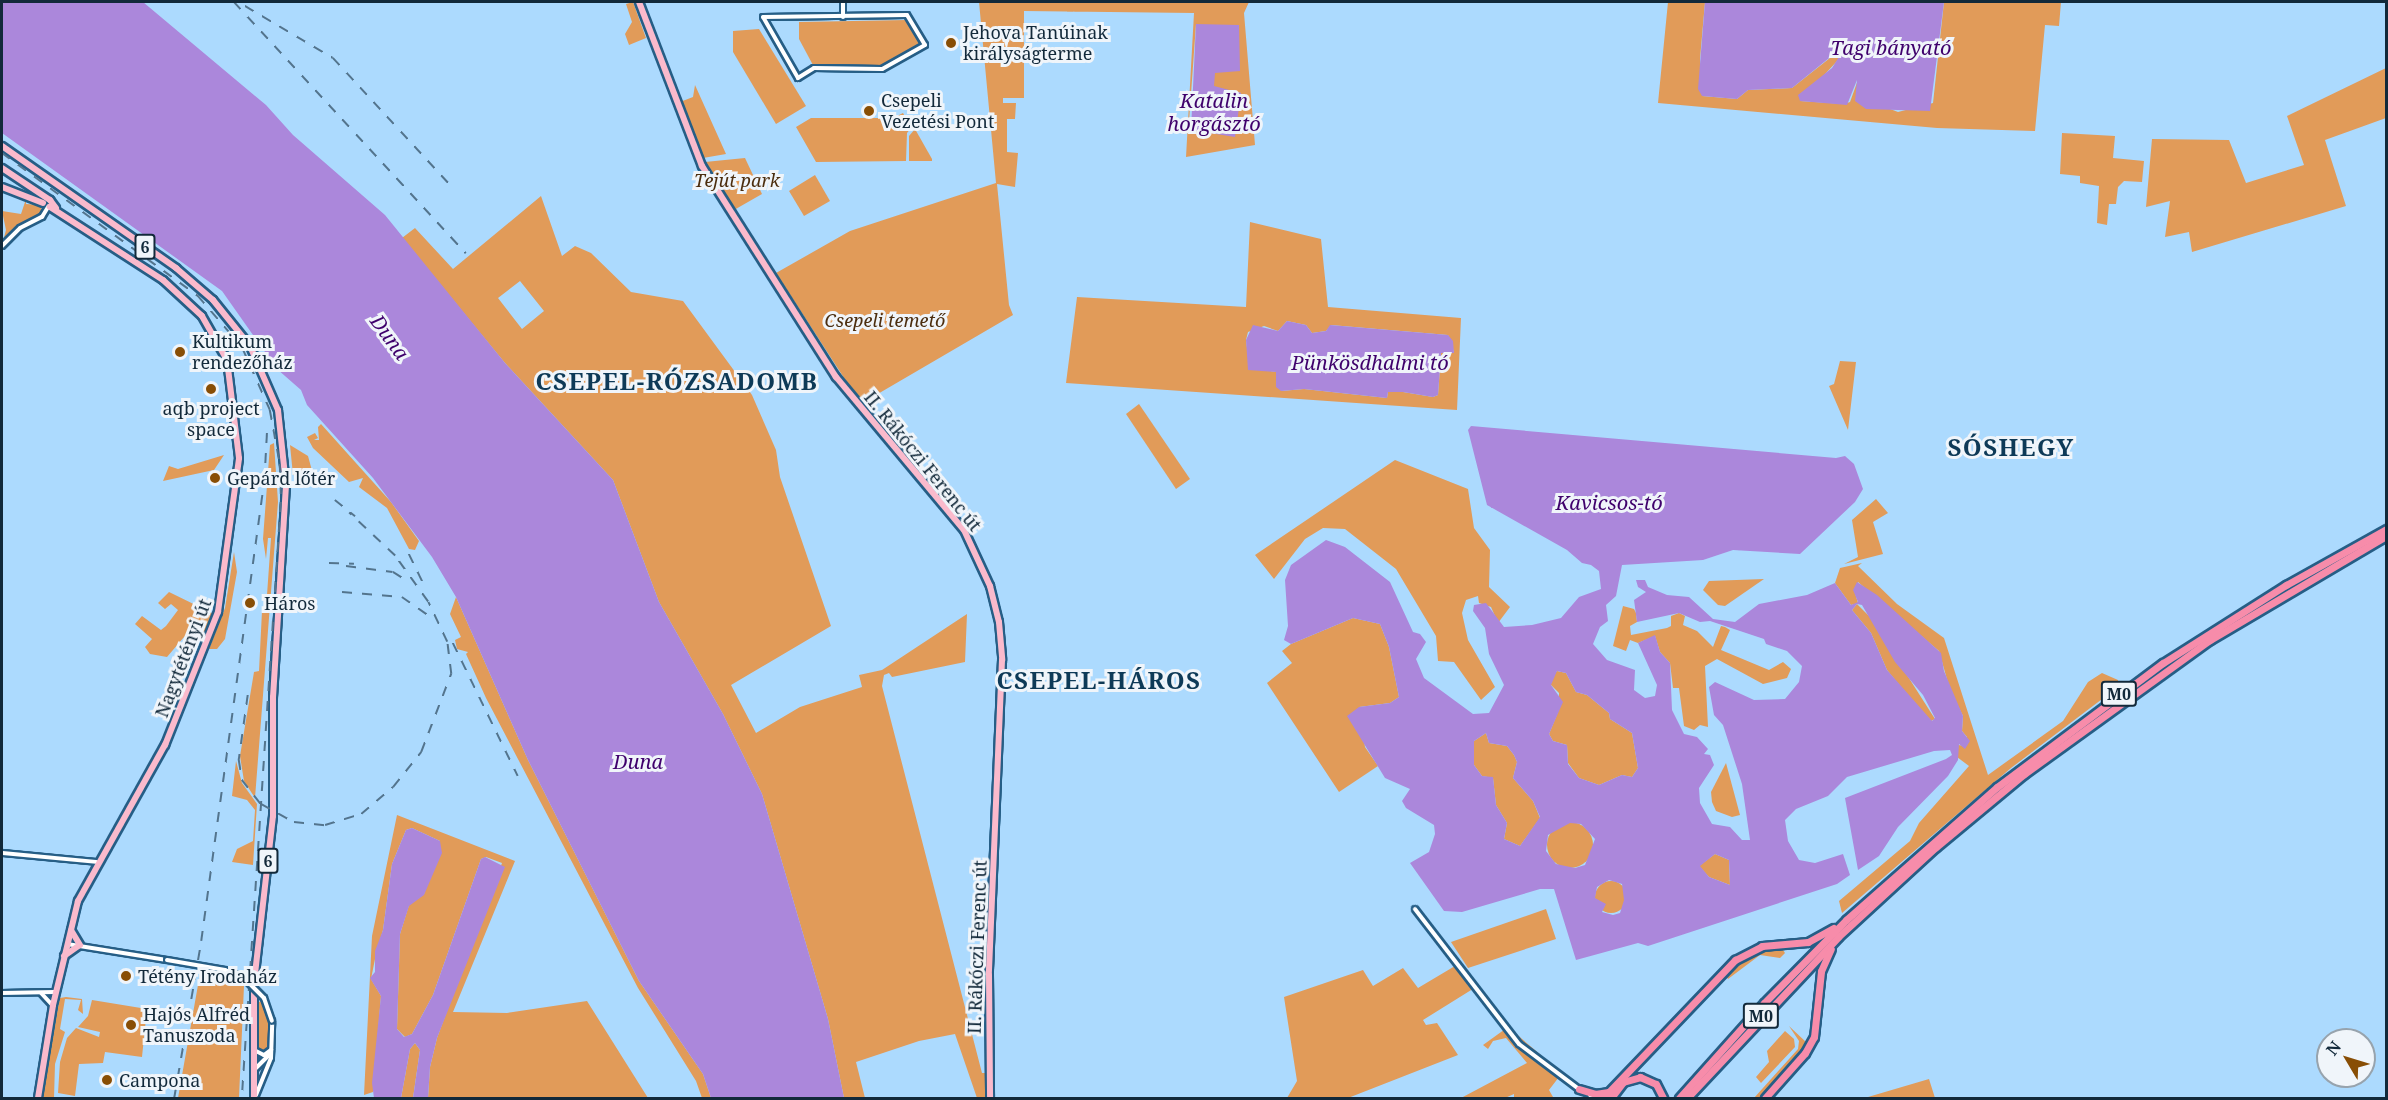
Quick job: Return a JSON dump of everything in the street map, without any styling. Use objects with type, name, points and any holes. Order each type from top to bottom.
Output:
[{"type":"highway","name":"M0","points":[[1679,1098],[1764,1003],[1846,920],[1963,815],[2097,710],[2252,606],[2386,529]]},
{"type":"highway","name":"M0","points":[[1688,1098],[1838,937],[1960,826],[2082,729],[2210,640],[2386,537]]},
{"type":"highway","points":[[1605,1098],[1735,960],[1756,948],[1808,942],[1846,920]]},
{"type":"highway","points":[[1765,1098],[1810,1045],[1816,1027],[1822,965],[1838,937]]},
{"type":"highway","points":[[1605,1098],[1628,1080],[1650,1079],[1659,1087],[1663,1098]]},
{"type":"highway","points":[[1616,1098],[1628,1080]]},
{"type":"highway","points":[[1579,1089],[1603,1094],[1618,1082]]},
{"type":"main road","name":"II. Rákóczi Ferenc út","points":[[639,2],[702,166],[836,377],[964,530],[991,587],[999,622],[1002,660],[989,983],[990,1098]]},
{"type":"main road","name":"6","points":[[2,146],[176,268],[225,312],[264,372],[283,435],[286,485],[273,697],[274,790],[257,941],[255,1098]]},
{"type":"main road","points":[[2,168],[38,193],[47,204]]},
{"type":"main road","points":[[2,187],[47,204]]},
{"type":"main road","name":"Nagytétényi út","points":[[38,1098],[52,1005],[81,892],[165,745],[218,612],[238,471],[238,431],[227,360],[198,311],[163,280],[47,204]]},
{"type":"main road","points":[[64,956],[80,945],[70,928]]},
{"type":"street","points":[[843,2],[843,17]]},
{"type":"street","points":[[907,15],[926,45],[882,69],[814,68],[798,78],[763,17],[843,17],[907,15]]},
{"type":"street","points":[[2,246],[16,230],[44,215],[47,204]]},
{"type":"street","points":[[2,853],[97,862]]},
{"type":"street","points":[[1415,909],[1519,1044],[1550,1070],[1590,1098]]},
{"type":"street","points":[[66,944],[225,970],[243,977],[264,998],[272,1021],[273,1042],[266,1070],[255,1098]]},
{"type":"street","points":[[41,992],[52,1005]]},
{"type":"street","points":[[2,993],[55,992]]},
{"type":"street","points":[[254,1070],[266,1062],[273,1042]]},
{"type":"street","points":[[254,1050],[264,1055],[271,1049]]},
{"type":"street","points":[[254,1070],[266,1070]]},
{"type":"street","points":[[1579,1089],[1605,1098]]},
{"type":"green space","points":[[633,2],[646,38],[629,45],[625,34],[632,22],[626,4]]},
{"type":"green space","name":"Csepeli temető","points":[[979,2],[1249,2],[1244,13],[1255,145],[1186,157],[1194,13],[1024,11],[1024,98],[1003,98],[1003,103],[1016,103],[1015,119],[1007,119],[1007,152],[1018,153],[1015,187],[997,184],[1009,305],[1013,315],[864,402],[846,381],[776,273],[850,231],[996,183]],"holes":[[[1196,24],[1214,73],[1214,87],[1241,93],[1189,122]]]},
{"type":"green space","points":[[1668,2],[1705,2],[1700,59],[1702,96],[1737,99],[1748,90],[1792,88],[1840,50],[1843,51],[1839,59],[1800,101],[1844,104],[1850,102],[1858,80],[1856,96],[1898,112],[1933,103],[1944,2],[2061,2],[2059,26],[2045,25],[2035,131],[1937,128],[1658,103]]},
{"type":"green space","points":[[907,20],[923,44],[879,67],[814,67],[799,39],[799,22]]},
{"type":"green space","points":[[759,29],[806,106],[776,124],[733,52],[733,31]]},
{"type":"green space","points":[[2386,68],[2386,118],[2325,140],[2346,206],[2192,252],[2189,232],[2165,237],[2170,201],[2146,207],[2152,139],[2229,140],[2246,183],[2304,165],[2287,116]]},
{"type":"green space","points":[[695,85],[726,154],[703,158],[680,102],[693,97]]},
{"type":"green space","points":[[903,113],[911,128],[907,133],[906,161],[816,162],[796,127],[811,118],[893,118]]},
{"type":"green space","points":[[915,129],[932,161],[909,161],[909,136]]},
{"type":"green space","points":[[2062,133],[2115,136],[2113,158],[2144,161],[2142,182],[2124,181],[2118,187],[2116,204],[2109,204],[2107,225],[2097,223],[2099,186],[2080,183],[2080,176],[2060,174]]},
{"type":"green space","name":"Tejút park","points":[[745,158],[762,194],[734,210],[705,162]]},
{"type":"green space","points":[[815,175],[830,201],[804,216],[789,191]]},
{"type":"green space","points":[[541,196],[562,256],[575,246],[591,253],[631,292],[683,301],[752,395],[776,450],[780,477],[831,626],[731,685],[756,733],[800,707],[862,687],[859,675],[882,670],[967,614],[965,662],[892,677],[889,673],[884,675],[882,686],[982,1073],[993,1073],[992,1098],[977,1098],[955,1034],[919,1041],[856,1062],[865,1098],[844,1098],[828,1019],[762,794],[723,714],[659,602],[613,480],[505,363],[402,238],[415,228],[453,269]],"holes":[[[520,281],[544,311],[522,329],[498,298]]]},
{"type":"green space","points":[[26,199],[26,204],[41,205],[42,213],[19,227],[2,245],[6,230],[2,211],[21,214]]},
{"type":"green space","points":[[1250,222],[1321,239],[1328,307],[1461,318],[1457,410],[1066,383],[1077,297],[1246,307]],"holes":[[[1287,321],[1306,325],[1312,333],[1326,331],[1331,325],[1448,335],[1454,352],[1441,353],[1438,395],[1433,397],[1403,392],[1388,392],[1387,398],[1304,389],[1281,391],[1276,372],[1265,370],[1247,348],[1248,332],[1264,326],[1278,331]]]},
{"type":"green space","points":[[1840,361],[1856,362],[1848,430],[1829,386],[1834,384]]},
{"type":"green space","points":[[1139,404],[1190,479],[1176,489],[1126,414]]},
{"type":"green space","points":[[321,424],[391,502],[419,541],[415,550],[409,549],[387,508],[359,487],[363,478],[349,482],[313,448],[307,437],[315,433],[318,438],[314,440],[319,440],[318,427]]},
{"type":"green space","points":[[274,443],[278,502],[255,798],[244,781],[240,756],[254,672],[259,671],[262,611],[266,609],[271,538],[268,538],[266,559],[263,539],[270,445]]},
{"type":"green space","points":[[290,445],[308,456],[314,478],[293,475]]},
{"type":"green space","points":[[224,455],[214,470],[163,481],[169,466],[178,469]]},
{"type":"green space","points":[[1395,460],[1468,489],[1474,528],[1490,550],[1489,587],[1510,607],[1498,623],[1491,607],[1479,603],[1478,596],[1466,600],[1462,613],[1468,640],[1495,687],[1481,700],[1454,662],[1438,661],[1436,636],[1396,569],[1345,529],[1323,528],[1305,539],[1274,579],[1255,555]]},
{"type":"green space","points":[[1876,499],[1888,513],[1873,522],[1883,554],[1844,564],[1858,557],[1852,520]]},
{"type":"green space","points":[[234,552],[237,572],[225,639],[217,649],[209,649],[225,608]]},
{"type":"green space","points":[[1862,563],[1858,566],[1897,604],[1944,638],[1988,775],[2063,721],[2088,682],[2102,673],[2118,680],[2118,687],[2011,768],[1842,913],[1839,901],[1910,841],[1919,823],[1969,766],[1957,757],[1958,745],[1966,746],[1967,737],[1962,731],[1963,716],[1950,690],[1939,651],[1858,582],[1855,593],[1858,603],[1851,605],[1835,583],[1840,568]]},
{"type":"green space","points":[[1764,579],[1725,606],[1718,605],[1703,590],[1709,581]]},
{"type":"green space","points":[[169,592],[214,614],[202,640],[190,630],[167,657],[150,654],[145,647],[152,639],[135,624],[142,616],[161,630],[166,626],[178,610],[171,604],[165,609],[158,603]]},
{"type":"green space","points":[[456,597],[528,760],[639,981],[703,1074],[711,1098],[702,1098],[696,1081],[638,988],[486,698],[466,654],[468,652],[457,649],[455,640],[461,637],[450,614]]},
{"type":"green space","points":[[1857,604],[1870,617],[1935,719],[1931,721],[1923,714],[1887,670],[1871,633],[1852,610]]},
{"type":"green space","points":[[1623,606],[1634,609],[1636,613],[1637,622],[1630,626],[1631,635],[1667,628],[1671,626],[1671,616],[1679,613],[1685,616],[1683,625],[1697,631],[1713,647],[1721,626],[1725,627],[1730,630],[1721,650],[1769,670],[1783,662],[1791,669],[1787,678],[1763,684],[1717,659],[1705,666],[1708,727],[1700,725],[1694,730],[1684,726],[1679,688],[1673,688],[1670,663],[1660,652],[1655,636],[1638,643],[1630,640],[1626,651],[1613,646]]},
{"type":"green space","points":[[1353,618],[1380,624],[1389,647],[1399,697],[1390,703],[1359,707],[1365,747],[1378,766],[1339,792],[1267,683],[1292,663],[1282,651],[1291,644]]},
{"type":"green space","points":[[1557,671],[1566,673],[1576,692],[1587,695],[1609,713],[1610,719],[1632,733],[1638,768],[1632,777],[1622,775],[1599,785],[1579,778],[1568,763],[1567,745],[1553,741],[1549,734],[1558,712],[1559,693],[1551,685],[1551,678]]},
{"type":"green space","points":[[1486,733],[1489,743],[1507,746],[1514,755],[1517,762],[1513,778],[1533,801],[1540,818],[1520,846],[1504,839],[1507,823],[1496,805],[1493,778],[1482,776],[1474,765],[1474,741]]},
{"type":"green space","points":[[236,761],[242,783],[257,804],[253,865],[232,862],[237,849],[253,841],[255,810],[247,800],[232,796]]},
{"type":"green space","points":[[1726,763],[1740,815],[1732,817],[1716,811],[1712,802],[1711,792]]},
{"type":"green space","points":[[397,815],[515,861],[453,1012],[507,1013],[587,1001],[648,1098],[428,1098],[430,1067],[437,1038],[502,863],[486,857],[481,859],[433,995],[412,1034],[405,1037],[397,1029],[400,934],[409,905],[424,894],[440,841],[412,828],[406,830],[392,864],[383,930],[371,979],[381,996],[373,1092],[364,1095],[372,936]]},
{"type":"green space","points":[[1570,822],[1586,829],[1593,845],[1586,861],[1570,868],[1554,861],[1547,845],[1554,829]]},
{"type":"green space","points":[[1715,854],[1729,860],[1730,885],[1709,877],[1699,866]]},
{"type":"green space","points":[[1611,881],[1622,886],[1627,897],[1622,908],[1611,913],[1600,908],[1595,897],[1600,886]]},
{"type":"green space","points":[[1546,909],[1556,939],[1468,968],[1451,942]]},
{"type":"green space","points":[[1781,947],[1785,953],[1780,958],[1760,955],[1728,979],[1724,972],[1740,957],[1762,948]]},
{"type":"green space","points":[[1460,963],[1476,987],[1423,1020],[1426,1025],[1437,1023],[1458,1055],[1348,1098],[1287,1098],[1297,1081],[1284,997],[1363,970],[1373,986],[1403,968],[1418,988]]},
{"type":"green space","points":[[201,968],[205,976],[244,986],[239,1098],[178,1098]]},
{"type":"green space","points":[[60,998],[82,999],[83,1014],[78,1010],[81,1000],[65,999],[60,1029],[65,1032],[55,1064],[54,1098],[43,1098]]},
{"type":"green space","points":[[92,1000],[147,1009],[142,1057],[105,1052],[103,1063],[79,1064],[75,1096],[58,1093],[60,1062],[67,1038],[76,1028],[99,1037],[100,1032],[78,1027],[88,1016]]},
{"type":"green space","points":[[263,1000],[271,1027],[266,1052],[257,1050],[257,1003]]},
{"type":"green space","points":[[1789,1026],[1807,1043],[1805,1048],[1761,1098],[1754,1098],[1798,1049],[1799,1041]]},
{"type":"green space","points":[[1508,1027],[1562,1073],[1549,1090],[1553,1097],[1514,1098],[1514,1094],[1505,1098],[1461,1098],[1527,1063],[1506,1038],[1493,1041],[1488,1049],[1483,1045]]},
{"type":"green space","points":[[1785,1031],[1794,1039],[1795,1047],[1761,1083],[1756,1077],[1769,1062],[1767,1051]]},
{"type":"green space","points":[[415,1043],[420,1050],[413,1098],[401,1098],[410,1049]]},
{"type":"green space","points":[[1929,1079],[1935,1098],[1864,1098],[1868,1097]]},
{"type":"water","name":"Duna","points":[[2,2],[143,2],[266,105],[293,135],[385,215],[505,363],[613,480],[659,602],[723,714],[762,794],[828,1019],[844,1098],[711,1098],[703,1074],[639,981],[528,760],[456,597],[432,557],[373,478],[307,405],[301,390],[277,369],[222,291],[2,133]]},
{"type":"water","name":"Tagi bányató","points":[[1705,2],[1944,2],[1930,111],[1866,109],[1855,101],[1857,80],[1847,105],[1800,101],[1798,95],[1832,68],[1842,52],[1839,50],[1792,88],[1748,90],[1737,99],[1702,96],[1698,89]]},
{"type":"water","name":"Katalin horgásztó","points":[[1196,24],[1239,25],[1240,71],[1215,73],[1214,86],[1241,93],[1235,137],[1191,130]]},
{"type":"water","name":"Pünkösdhalmi tó","points":[[1287,321],[1306,325],[1312,333],[1326,331],[1330,325],[1448,335],[1453,341],[1454,353],[1441,353],[1438,395],[1433,397],[1403,392],[1388,392],[1387,398],[1304,389],[1281,391],[1276,387],[1276,372],[1248,370],[1246,340],[1253,325],[1278,331]]},
{"type":"water","name":"Kavicsos-tó","points":[[1471,426],[1836,458],[1845,456],[1854,464],[1863,489],[1855,502],[1800,554],[1733,550],[1703,560],[1622,565],[1616,596],[1606,605],[1608,621],[1600,627],[1593,644],[1607,660],[1635,670],[1634,690],[1645,698],[1655,696],[1657,685],[1638,643],[1655,635],[1660,652],[1670,663],[1672,710],[1684,734],[1697,737],[1708,749],[1704,754],[1710,755],[1714,765],[1699,788],[1700,803],[1712,824],[1730,827],[1742,840],[1750,840],[1742,784],[1723,725],[1714,715],[1709,687],[1715,682],[1754,700],[1785,699],[1799,682],[1802,666],[1787,651],[1766,644],[1764,639],[1710,621],[1700,622],[1679,613],[1637,622],[1634,600],[1646,592],[1638,587],[1636,580],[1645,580],[1648,587],[1667,595],[1689,597],[1713,619],[1735,622],[1759,604],[1807,595],[1835,583],[1851,605],[1858,602],[1853,590],[1857,582],[1877,595],[1941,653],[1944,671],[1963,716],[1962,731],[1970,741],[1965,749],[1959,744],[1958,760],[1948,776],[1898,827],[1879,856],[1858,870],[1845,798],[1946,759],[1952,755],[1950,750],[1934,751],[1847,777],[1828,796],[1796,809],[1785,820],[1788,841],[1799,860],[1815,863],[1843,854],[1850,875],[1837,884],[1648,946],[1638,943],[1576,960],[1554,889],[1540,889],[1462,912],[1444,911],[1410,863],[1429,852],[1435,834],[1434,825],[1406,808],[1402,801],[1410,789],[1385,778],[1347,716],[1359,707],[1390,703],[1399,697],[1389,647],[1380,624],[1353,618],[1291,644],[1284,640],[1288,626],[1285,580],[1291,565],[1326,540],[1345,547],[1390,582],[1413,632],[1420,634],[1426,642],[1416,659],[1424,678],[1473,714],[1489,713],[1504,685],[1489,654],[1485,628],[1473,611],[1474,605],[1486,603],[1504,627],[1532,625],[1561,618],[1579,597],[1601,589],[1599,571],[1591,565],[1582,563],[1567,550],[1487,505],[1468,430]],"holes":[[[1857,604],[1862,605],[1895,662],[1923,695],[1935,718],[1932,721],[1887,670],[1871,633],[1852,610]],[[1557,671],[1566,673],[1576,692],[1587,695],[1609,713],[1610,719],[1632,733],[1638,768],[1632,777],[1622,775],[1599,785],[1579,778],[1568,764],[1567,745],[1553,741],[1549,734],[1563,702],[1551,685]],[[1486,733],[1489,743],[1507,746],[1514,755],[1517,762],[1513,778],[1533,801],[1540,817],[1520,846],[1504,839],[1507,823],[1496,805],[1493,777],[1482,776],[1474,765],[1474,741]],[[1570,823],[1581,824],[1595,839],[1585,865],[1575,868],[1556,864],[1546,851],[1548,835]],[[1715,854],[1729,860],[1730,885],[1709,877],[1700,866]],[[1609,880],[1622,884],[1624,900],[1620,913],[1613,915],[1602,912],[1606,904],[1595,898],[1597,887]]]},
{"type":"water","points":[[412,828],[440,841],[442,853],[424,895],[409,906],[400,934],[397,1029],[404,1037],[412,1034],[433,995],[481,859],[485,857],[505,867],[437,1038],[430,1067],[428,1098],[413,1098],[420,1050],[415,1043],[410,1049],[401,1098],[374,1098],[372,1083],[381,996],[370,978],[375,972],[375,951],[383,930],[392,864],[406,830]]},
{"type":"railway","points":[[234,2],[466,253]]},
{"type":"railway","points":[[245,6],[333,58],[453,188]]},
{"type":"railway","points":[[2,153],[198,296],[242,347],[270,410],[280,464],[281,502],[242,1098]]},
{"type":"railway","points":[[174,1098],[201,941],[264,483],[267,427]]},
{"type":"railway","points":[[335,500],[355,516]]},
{"type":"railway","points":[[248,695],[239,760],[242,780],[261,804],[294,822],[325,825],[361,814],[393,787],[421,752],[451,674],[447,642],[428,602],[395,556],[349,513]]},
{"type":"railway","points":[[409,554],[423,583]]},
{"type":"railway","points":[[329,563],[354,564]]},
{"type":"railway","points":[[346,566],[393,572],[409,582]]},
{"type":"railway","points":[[342,592],[402,597],[432,618]]},
{"type":"railway","points":[[453,643],[518,776]]},
{"type":"place","name":"Jehova Tanúinak királyságterme","points":[[951,43]]},
{"type":"place","name":"Csepeli Vezetési Pont","points":[[869,111]]},
{"type":"place","name":"Kultikum rendezőház","points":[[180,352]]},
{"type":"place","name":"aqb project space","points":[[211,389]]},
{"type":"place","name":"Gepárd lőtér","points":[[215,478]]},
{"type":"place","name":"Háros","points":[[250,603]]},
{"type":"place","name":"Tétény Irodaház","points":[[126,976]]},
{"type":"place","name":"Hajós Alfréd Tanuszoda","points":[[131,1025]]},
{"type":"place","name":"Campona","points":[[107,1080]]},
{"type":"district","name":"CSEPEL-RÓZSADOMB","points":[[677,381]]},
{"type":"district","name":"SÓSHEGY","points":[[2011,447]]},
{"type":"district","name":"CSEPEL-HÁROS","points":[[1099,680]]}]
